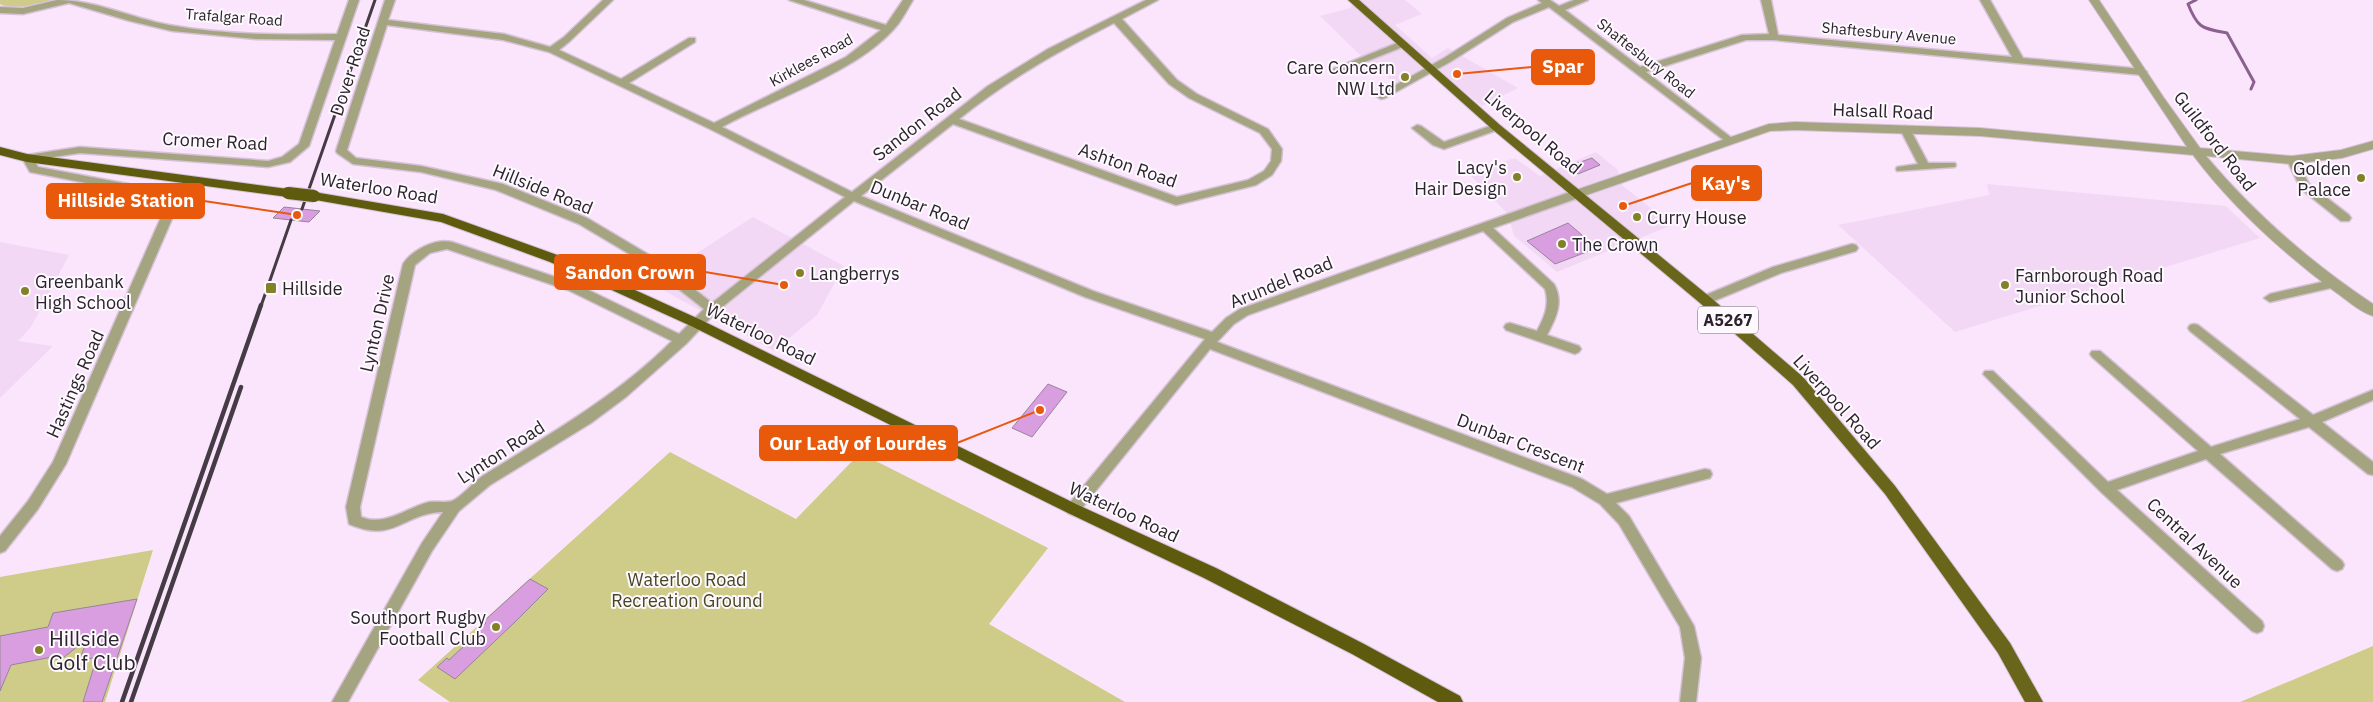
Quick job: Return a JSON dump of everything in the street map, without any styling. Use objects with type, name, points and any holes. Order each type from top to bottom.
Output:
[{"type":"highway","name":"Waterloo Road","points":[[0,151],[27,158],[314,196],[443,218],[555,259],[648,303],[696,323],[1073,509],[1210,573],[1358,649],[1454,702]]},
{"type":"main road","name":"Liverpool Road","points":[[1353,0],[1496,127],[1705,300],[1798,381],[1890,490],[2004,648],[2034,702]]},
{"type":"street","name":"Trafalgar Road","points":[[0,10],[23,11],[69,0],[136,20],[172,28],[275,36],[340,36]]},
{"type":"street","name":"Cromer Road","points":[[27,158],[80,150],[268,164],[286,160],[304,146],[340,36],[354,0]]},
{"type":"street","name":"Dover Road","points":[[340,151],[390,0]]},
{"type":"street","points":[[552,50],[567,39],[608,0]]},
{"type":"street","points":[[794,0],[887,29]]},
{"type":"street","name":"Kirklees Road","points":[[714,127],[730,117],[837,66],[864,49],[898,17],[908,0]]},
{"type":"street","name":"Sandon Road","points":[[696,323],[852,196],[992,88],[1051,51],[1153,0]]},
{"type":"street","points":[[1381,96],[1431,69],[1510,20],[1550,4],[1583,0]]},
{"type":"street","points":[[1766,0],[1774,37]]},
{"type":"street","points":[[1985,0],[2019,60]]},
{"type":"street","name":"Guildford Road","points":[[2094,0],[2180,130],[2249,212],[2331,284],[2373,311]]},
{"type":"street","name":"Shaftesbury Road","points":[[1550,4],[1730,141]]},
{"type":"street","name":"Ashton Road","points":[[952,120],[1176,201],[1252,183],[1268,173],[1276,161],[1277,148],[1264,131],[1193,96],[1173,82],[1116,19]]},
{"type":"street","name":"Dunbar Road","points":[[383,22],[504,37],[552,50],[714,127],[852,196],[1090,294],[1211,340]]},
{"type":"street","name":"Shaftesbury Avenue","points":[[1639,71],[1745,37],[1774,37],[2142,72]]},
{"type":"street","points":[[622,83],[692,40]]},
{"type":"street","points":[[1338,69],[1402,44]]},
{"type":"street","name":"Halsall Road","points":[[1577,194],[1769,128],[1795,126],[1980,132],[2292,160],[2342,154],[2373,145]]},
{"type":"street","points":[[1417,128],[1426,133],[1437,144],[1444,146],[1496,127]]},
{"type":"street","points":[[1905,129],[1925,167]]},
{"type":"street","name":"Hillside Road","points":[[340,151],[353,160],[421,169],[499,186],[584,221],[652,262],[712,309]]},
{"type":"street","name":"Hastings Road","points":[[0,547],[33,505],[59,464],[172,205],[156,192],[34,170],[27,158]]},
{"type":"street","points":[[2292,160],[2305,186],[2345,218]]},
{"type":"street","points":[[1901,169],[1950,165]]},
{"type":"street","name":"Arundel Road","points":[[1073,509],[1211,340],[1230,321],[1244,312],[1577,194]]},
{"type":"street","points":[[1484,226],[1550,287],[1555,297],[1554,309],[1540,337]]},
{"type":"street","name":"Lynton Drive","points":[[454,507],[430,508],[382,527],[366,527],[354,520],[353,507],[409,264],[417,255],[432,247],[448,245],[572,288],[682,340]]},
{"type":"street","points":[[1705,300],[1777,270],[1852,248]]},
{"type":"street","points":[[2270,298],[2331,284]]},
{"type":"street","name":"Lynton Road","points":[[340,702],[428,547],[454,507],[485,481],[586,419],[621,394],[654,368],[696,323]]},
{"type":"street","points":[[1510,327],[1575,349]]},
{"type":"street","points":[[2194,328],[2373,470]]},
{"type":"street","name":"Dunbar Crescent","points":[[1211,340],[1576,483],[1605,500],[1624,520],[1687,626],[1693,658],[1688,702]]},
{"type":"street","points":[[2096,354],[2337,565]]},
{"type":"street","name":"Central Avenue","points":[[1990,374],[2106,488],[2257,626]]},
{"type":"street","name":"Central Avenue","points":[[2106,488],[2210,452],[2311,421],[2373,395]]},
{"type":"street","points":[[1605,500],[1704,474]]},
{"type":"shaded area","points":[[1356,0],[1405,0],[1422,14],[1395,25],[1432,58],[1448,48],[1518,88],[1482,106],[1438,70],[1402,89],[1360,55],[1320,16],[1350,8]]},
{"type":"shaded area","points":[[1596,152],[1617,169],[1623,186],[1672,225],[1557,272],[1514,236],[1508,214],[1468,173],[1515,158],[1540,176]]},
{"type":"shaded area","name":"Farnborough Road Junior School","points":[[1987,184],[2226,206],[2260,238],[1955,332],[1838,225],[1989,195]]},
{"type":"shaded area","points":[[753,217],[844,266],[817,315],[774,351],[650,283]]},
{"type":"shaded area","name":"Greenbank High School","points":[[0,242],[69,255],[31,327],[18,341],[53,346],[0,398]]},
{"type":"green space","points":[[0,0],[54,0],[35,5],[11,7],[0,4]]},
{"type":"green space","name":"Waterloo Road Recreation Ground","points":[[670,452],[796,519],[860,453],[1048,548],[989,624],[1125,702],[450,702],[418,680]]},
{"type":"green space","name":"Hillside Golf Club","points":[[153,550],[105,702],[0,702],[0,577]]},
{"type":"green space","points":[[2373,646],[2373,702],[2240,702]]},
{"type":"building","points":[[1592,158],[1600,165],[1578,174],[1569,166]]},
{"type":"building","points":[[284,207],[320,211],[309,222],[273,218]]},
{"type":"building","name":"The Crown","points":[[1568,223],[1597,248],[1555,264],[1527,241]]},
{"type":"building","points":[[1048,384],[1067,392],[1032,437],[1012,428]]},
{"type":"building","name":"Southport Rugby Football Club","points":[[530,579],[548,589],[455,679],[437,667],[447,658],[449,660],[480,631],[486,623],[483,622]]},
{"type":"building","name":"Hillside Golf Club","points":[[137,599],[102,702],[83,702],[97,657],[79,661],[88,638],[63,658],[56,659],[52,657],[11,665],[0,691],[0,636],[48,627],[53,613]]},
{"type":"waterway","points":[[2196,0],[2188,4],[2198,23],[2206,28],[2227,33],[2254,82],[2251,89]]},
{"type":"railway","points":[[302,209],[375,0]]},
{"type":"railway","points":[[261,306],[291,220]]},
{"type":"railway","points":[[122,702],[261,305]]},
{"type":"railway","points":[[131,702],[241,387]]},
{"type":"place","name":"Spar","points":[[1457,74]]},
{"type":"place","name":"Care Concern NW Ltd","points":[[1405,77]]},
{"type":"place","name":"Lacy's Hair Design","points":[[1517,177]]},
{"type":"place","name":"Golden Palace","points":[[2361,178]]},
{"type":"place","name":"Kay's","points":[[1623,206]]},
{"type":"place","name":"Hillside Station","points":[[297,215]]},
{"type":"place","name":"Curry House","points":[[1637,217]]},
{"type":"place","name":"The Crown","points":[[1562,244]]},
{"type":"place","name":"Langberrys","points":[[800,273]]},
{"type":"place","name":"Sandon Crown","points":[[784,285]]},
{"type":"place","name":"Farnborough Road Junior School","points":[[2005,285]]},
{"type":"place","name":"Hillside","points":[[271,288]]},
{"type":"place","name":"Greenbank High School","points":[[25,291]]},
{"type":"place","name":"Our Lady of Lourdes","points":[[1040,410]]},
{"type":"place","name":"Southport Rugby Football Club","points":[[496,627]]},
{"type":"place","name":"Hillside Golf Club","points":[[39,650]]}]
